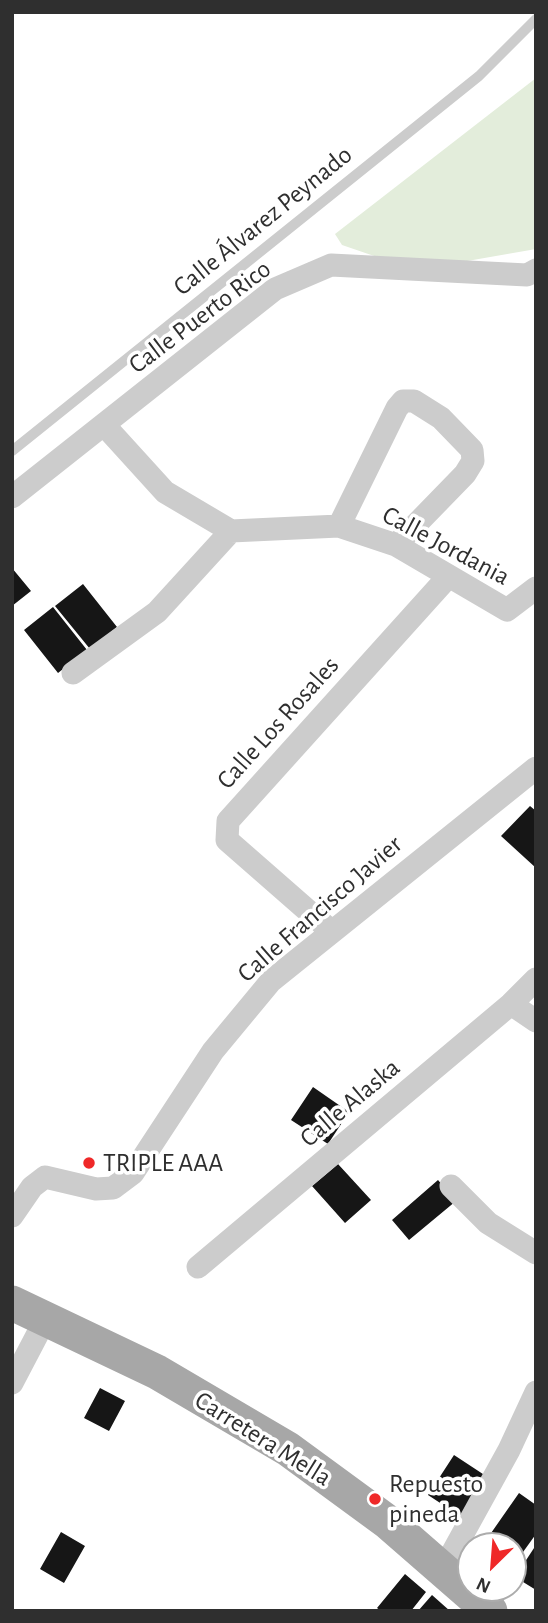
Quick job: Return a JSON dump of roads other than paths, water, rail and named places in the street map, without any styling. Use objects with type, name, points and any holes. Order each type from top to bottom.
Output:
[{"type":"main road","name":"Carretera Mella","points":[[12,1303],[156,1372],[288,1450],[444,1568],[490,1611]]},
{"type":"street","name":"Calle Puerto Rico","points":[[12,497],[275,289],[331,265],[533,277]]},
{"type":"street","points":[[339,526],[397,408],[403,401],[414,401],[441,418],[472,450],[473,461],[465,474],[396,545]]},
{"type":"street","points":[[73,673],[157,612],[230,531],[165,492],[105,426]]},
{"type":"street","name":"Calle Jordania","points":[[230,531],[339,526],[396,545],[447,578],[507,610],[536,588]]},
{"type":"street","name":"Calle Los Rosales","points":[[331,931],[228,841],[225,830],[228,821],[447,578]]},
{"type":"street","name":"Calle Francisco Javier","points":[[12,1216],[32,1188],[45,1177],[96,1189],[113,1188],[134,1173],[213,1051],[271,981],[536,768]]},
{"type":"street","name":"Calle Alaska","points":[[198,1267],[511,1004],[536,979]]},
{"type":"street","points":[[511,1004],[536,1021]]},
{"type":"street","points":[[452,1186],[488,1223],[536,1253]]},
{"type":"street","points":[[12,1384],[45,1320]]},
{"type":"street","points":[[444,1568],[509,1450],[536,1392]]},
{"type":"lane","name":"Calle Álvarez Peynado","points":[[12,451],[479,76],[536,19]]},
{"type":"place","name":"TRIPLE AAA","points":[[89,1163]]},
{"type":"place","name":"Repuesto pineda","points":[[375,1499]]}]
